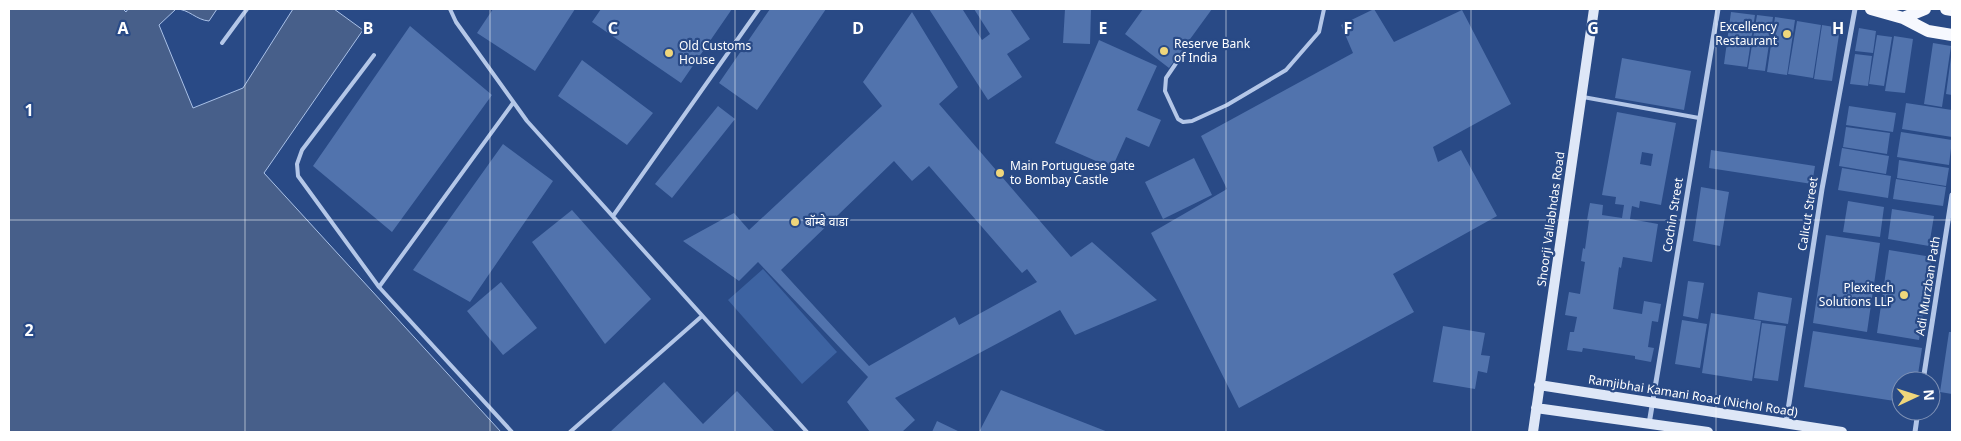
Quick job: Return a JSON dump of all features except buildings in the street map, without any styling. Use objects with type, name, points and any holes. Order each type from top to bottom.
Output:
[{"type":"main road","points":[[1871,9],[1903,13],[1924,9]]},
{"type":"main road","points":[[1946,9],[1952,10]]},
{"type":"main road","points":[[1903,13],[1928,31],[1952,35]]},
{"type":"street","name":"Shoorji Vallabhdas Road","points":[[1533,432],[1594,9]]},
{"type":"street","name":"Cochin Street","points":[[1649,424],[1718,9]]},
{"type":"street","name":"Calicut Street","points":[[1786,423],[1822,189],[1855,9]]},
{"type":"street","name":"Adi Murzban Path","points":[[1925,371],[1952,195]]},
{"type":"street","name":"Ramjibhai Kamani Road (Nichol Road)","points":[[1539,385],[1842,432]]},
{"type":"street","points":[[1536,408],[1708,432]]},
{"type":"lane","points":[[222,42],[247,9]]},
{"type":"lane","points":[[450,9],[456,22],[527,121],[807,432]]},
{"type":"lane","points":[[613,216],[759,9]]},
{"type":"lane","points":[[1181,56],[1166,78],[1164,90],[1178,119],[1183,122],[1192,121],[1227,105],[1286,70],[1320,32],[1324,9]]},
{"type":"lane","points":[[374,55],[302,150],[297,164],[298,176],[379,287],[512,432]]},
{"type":"lane","points":[[1581,97],[1699,118]]},
{"type":"lane","points":[[379,287],[513,102]]},
{"type":"lane","points":[[570,432],[702,316]]},
{"type":"shaded area","points":[[9,9],[123,9],[126,12],[128,9],[176,9],[159,25],[193,108],[243,88],[293,9],[334,9],[363,30],[264,173],[501,432],[9,432]]},
{"type":"shaded area","points":[[181,9],[217,9],[209,21],[200,19]]},
{"type":"shaded area","points":[[763,269],[837,352],[802,384],[728,300]]},
{"type":"place","name":"Excellency Restaurant","points":[[1787,34]]},
{"type":"place","name":"Reserve Bank of India","points":[[1164,51]]},
{"type":"place","name":"Old Customs House","points":[[669,53]]},
{"type":"place","name":"Main Portuguese gate to Bombay Castle","points":[[1000,173]]},
{"type":"place","name":"बॉम्बे वाडा","points":[[795,222]]},
{"type":"place","name":"Plexitech Solutions LLP","points":[[1904,295]]}]
